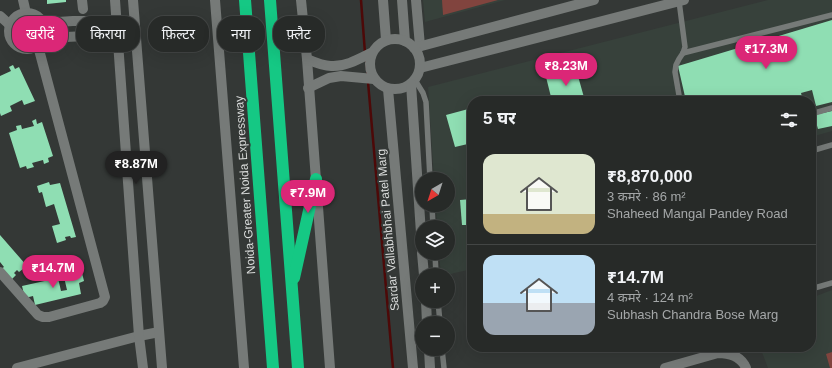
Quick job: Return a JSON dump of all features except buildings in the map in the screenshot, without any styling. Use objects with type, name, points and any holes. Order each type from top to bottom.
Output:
[{"type":"highway","name":"Noida-Greater Noida Expressway","points":[[245,0],[273,368]]},
{"type":"highway","points":[[270,0],[298,368]]},
{"type":"highway","points":[[292,290],[316,179]]},
{"type":"street","points":[[23,0],[26,13]]},
{"type":"street","points":[[115,0],[117,16]]},
{"type":"street","points":[[133,0],[162,368]]},
{"type":"street","points":[[215,0],[244,368]]},
{"type":"street","points":[[301,0],[324,275],[330,368]]},
{"type":"street","points":[[383,0],[386,40]]},
{"type":"street","points":[[402,0],[405,41]]},
{"type":"street","points":[[371,53],[369,62],[370,71],[374,79],[380,85],[388,89],[400,89],[413,82],[420,68],[417,47],[416,0]]},
{"type":"street","points":[[306,59],[331,66],[339,66],[371,53],[378,45],[386,40],[396,39],[405,41],[417,47],[594,0]]},
{"type":"street","points":[[420,68],[681,1]]},
{"type":"street","points":[[12,40],[9,30],[13,20],[21,14],[26,13],[36,16]]},
{"type":"street","points":[[0,16],[10,25]]},
{"type":"street","points":[[0,272],[38,315],[43,318],[100,303],[105,297],[44,52]]},
{"type":"street","points":[[119,52],[139,336],[143,368]]},
{"type":"street","points":[[308,88],[329,78],[341,76],[374,79]]},
{"type":"street","points":[[413,82],[420,220]]},
{"type":"street","name":"Sardar Vallabhbhai Patel Marg","points":[[388,89],[413,368]]},
{"type":"street","points":[[17,368],[159,332]]},
{"type":"street","points":[[665,368],[718,353],[737,352],[746,368]]},
{"type":"street","points":[[429,356],[430,368]]},
{"type":"lane","points":[[679,96],[675,72],[676,65],[684,53],[681,1]]},
{"type":"lane","points":[[684,53],[832,15]]},
{"type":"lane","points":[[413,82],[423,93],[426,102],[430,172]]},
{"type":"lane","points":[[816,113],[832,108]]},
{"type":"lane","points":[[816,150],[832,145]]},
{"type":"lane","points":[[816,287],[832,282]]},
{"type":"lane","points":[[443,356],[444,368]]},
{"type":"shaded area","points":[[423,0],[505,0],[425,22]]},
{"type":"shaded area","points":[[442,0],[498,0],[443,15]]},
{"type":"shaded area","points":[[768,0],[832,0],[832,131],[816,136],[816,96],[467,96],[467,270],[455,273],[455,268],[440,268],[440,260],[455,260],[455,220],[437,220],[436,212],[455,212],[455,172],[434,172],[428,87]]},
{"type":"shaded area","points":[[832,290],[832,368],[768,368],[762,352],[816,352],[816,296]]},
{"type":"shaded area","points":[[832,352],[832,368],[830,368],[826,354]]},
{"type":"waterway","points":[[361,0],[365,53]]},
{"type":"waterway","points":[[366,58],[368,77]]},
{"type":"waterway","points":[[368,82],[393,368]]}]
